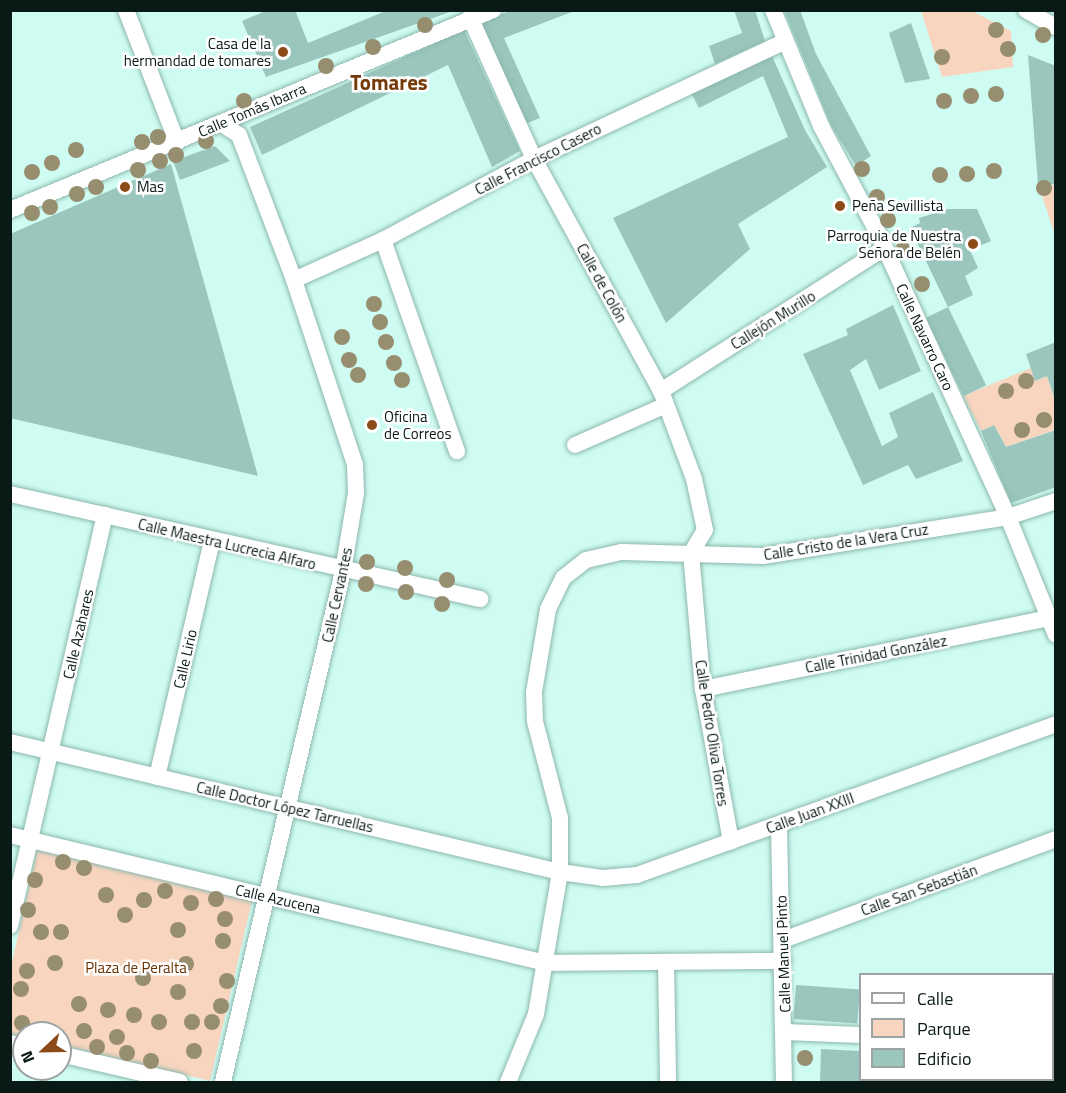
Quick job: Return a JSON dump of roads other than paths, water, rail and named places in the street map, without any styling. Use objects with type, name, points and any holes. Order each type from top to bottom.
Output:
[{"type":"street","points":[[126,10],[177,142]]},
{"type":"street","name":"Calle Tomás Ibarra","points":[[10,210],[222,124],[470,17],[493,10]]},
{"type":"street","name":"Calle Navarro Caro","points":[[772,10],[821,126],[885,248],[1008,517],[1056,635]]},
{"type":"street","points":[[1026,10],[1056,27]]},
{"type":"street","name":"Calle de Colón","points":[[470,17],[534,159],[664,398],[694,479],[705,530],[691,554]]},
{"type":"street","name":"Calle Francisco Casero","points":[[294,280],[383,240],[534,159],[784,42]]},
{"type":"street","name":"Calle Cervantes","points":[[222,124],[239,135],[294,280],[355,464],[356,493],[343,571],[223,1083]]},
{"type":"street","points":[[383,240],[457,451]]},
{"type":"street","name":"Callejón Murillo","points":[[575,446],[664,398],[885,248]]},
{"type":"street","name":"Calle Maestra Lucrecia Alfaro","points":[[10,494],[343,571],[480,599]]},
{"type":"street","name":"Calle Cristo de la Vera Cruz","points":[[508,1083],[536,1014],[560,872],[560,818],[534,721],[534,692],[548,609],[563,578],[586,560],[621,552],[763,556],[1008,517],[1056,501]]},
{"type":"street","name":"Calle Azahares","points":[[10,926],[105,516]]},
{"type":"street","name":"Calle Lirio","points":[[157,777],[212,541]]},
{"type":"street","name":"Calle Pedro Oliva Torres","points":[[691,554],[703,689],[731,841]]},
{"type":"street","name":"Calle Trinidad González","points":[[703,689],[1048,618]]},
{"type":"street","name":"Calle Juan XXIII","points":[[560,872],[603,878],[637,875],[1056,724]]},
{"type":"street","name":"Calle Doctor López Tarruellas","points":[[10,742],[560,872]]},
{"type":"street","name":"Calle Manuel Pinto","points":[[779,825],[785,1032],[784,1083]]},
{"type":"street","name":"Calle Azucena","points":[[10,835],[546,963],[783,961]]},
{"type":"street","name":"Calle San Sebastián","points":[[783,940],[1056,839]]},
{"type":"street","points":[[666,962],[668,1083]]},
{"type":"street","points":[[785,1032],[859,1035]]},
{"type":"street","points":[[72,1057],[180,1083]]},
{"type":"place","name":"Casa de la hermandad de tomares","points":[[283,52]]},
{"type":"place","name":"Mas","points":[[125,187]]},
{"type":"place","name":"Peña Sevillista","points":[[840,206]]},
{"type":"place","name":"Parroquia de Nuestra Señora de Belén","points":[[973,244]]},
{"type":"place","name":"Oficina de Correos","points":[[372,425]]},
{"type":"district","name":"Tomares","points":[[389,82]]},
{"type":"park label","name":"Plaza de Peralta","points":[[136,968]]}]
